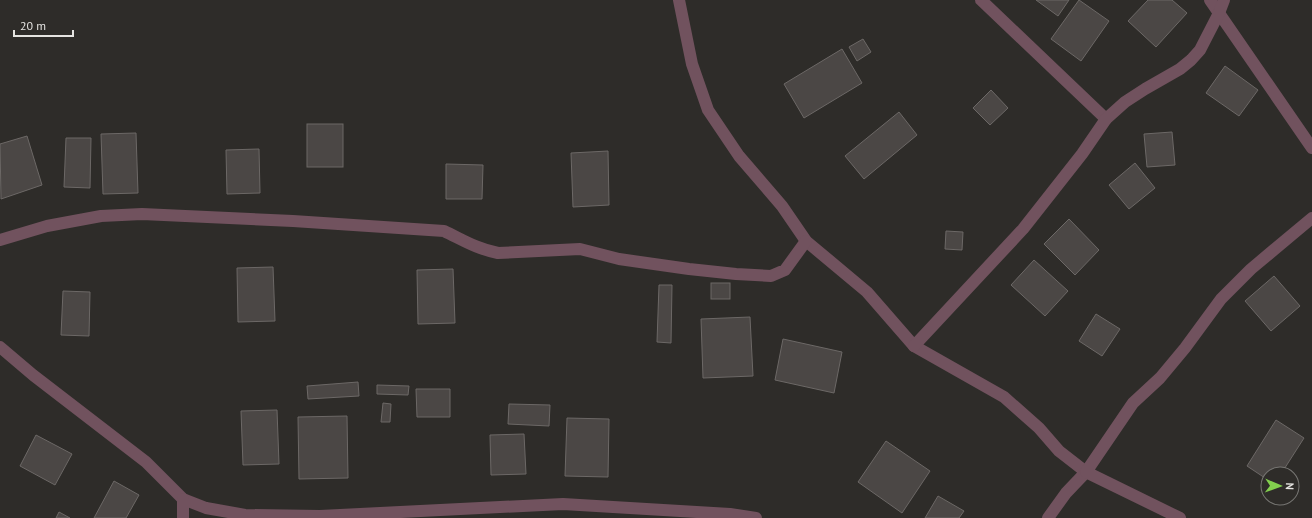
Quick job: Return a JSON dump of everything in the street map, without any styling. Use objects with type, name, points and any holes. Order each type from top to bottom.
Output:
[{"type":"street","points":[[679,0],[692,64],[708,110],[739,156],[782,206],[806,241],[867,292],[914,346],[1004,397],[1039,428],[1060,451],[1086,472],[1180,518]]},
{"type":"street","points":[[981,0],[1106,119]]},
{"type":"street","points":[[1210,0],[1312,148]]},
{"type":"street","points":[[914,346],[1023,229],[1082,154],[1106,119],[1125,102],[1180,69],[1200,50],[1224,0]]},
{"type":"street","points":[[0,240],[47,226],[101,216],[142,214],[197,216],[444,231],[474,247],[485,251],[498,253],[580,249],[619,259],[689,269],[771,276],[785,270],[806,241]]},
{"type":"street","points":[[1048,518],[1066,493],[1086,472],[1133,403],[1164,374],[1221,299],[1251,269],[1312,218]]},
{"type":"street","points":[[0,347],[33,375],[146,462],[183,499],[206,508],[245,515],[320,516],[563,504],[730,514],[756,518]]},
{"type":"street","points":[[183,499],[183,518]]},
{"type":"building","points":[[1036,0],[1069,0],[1058,16]]},
{"type":"building","points":[[1079,0],[1109,21],[1081,61],[1051,39]]},
{"type":"building","points":[[1148,0],[1172,0],[1187,13],[1156,47],[1128,21]]},
{"type":"building","points":[[863,39],[871,52],[857,61],[849,47]]},
{"type":"building","points":[[842,49],[862,83],[804,118],[784,84]]},
{"type":"building","points":[[1225,66],[1258,90],[1239,116],[1206,93]]},
{"type":"building","points":[[991,90],[1008,108],[990,125],[973,108]]},
{"type":"building","points":[[899,112],[917,135],[864,179],[845,156]]},
{"type":"building","points":[[307,124],[343,124],[343,167],[307,167]]},
{"type":"building","points":[[1172,132],[1175,165],[1147,167],[1144,134]]},
{"type":"building","points":[[136,133],[138,193],[103,194],[101,134]]},
{"type":"building","points":[[27,136],[42,185],[1,199],[0,144]]},
{"type":"building","points":[[66,138],[91,138],[90,188],[64,187]]},
{"type":"building","points":[[259,149],[260,193],[227,194],[226,150]]},
{"type":"building","points":[[608,151],[609,205],[573,207],[571,153]]},
{"type":"building","points":[[1135,163],[1155,188],[1129,209],[1109,185]]},
{"type":"building","points":[[446,164],[483,165],[482,199],[446,199]]},
{"type":"building","points":[[1069,219],[1099,250],[1075,275],[1044,244]]},
{"type":"building","points":[[946,231],[963,232],[962,250],[945,249]]},
{"type":"building","points":[[1034,260],[1068,291],[1045,316],[1011,285]]},
{"type":"building","points":[[273,267],[275,321],[238,322],[237,268]]},
{"type":"building","points":[[453,269],[455,323],[418,324],[417,270]]},
{"type":"building","points":[[1274,276],[1300,306],[1271,331],[1245,301]]},
{"type":"building","points":[[711,283],[730,283],[730,299],[711,299]]},
{"type":"building","points":[[659,285],[672,285],[671,343],[657,342]]},
{"type":"building","points":[[63,291],[90,292],[89,336],[61,335]]},
{"type":"building","points":[[1096,314],[1120,329],[1102,356],[1079,341]]},
{"type":"building","points":[[750,317],[753,376],[703,378],[701,319]]},
{"type":"building","points":[[783,339],[842,352],[834,393],[775,380]]},
{"type":"building","points":[[358,382],[359,396],[308,399],[307,386]]},
{"type":"building","points":[[377,385],[409,386],[408,395],[377,394]]},
{"type":"building","points":[[416,389],[450,389],[450,417],[417,417]]},
{"type":"building","points":[[383,403],[391,404],[390,422],[381,422]]},
{"type":"building","points":[[509,404],[550,405],[549,426],[508,424]]},
{"type":"building","points":[[277,410],[279,464],[243,465],[241,411]]},
{"type":"building","points":[[347,416],[348,478],[299,479],[298,417]]},
{"type":"building","points":[[567,418],[609,419],[608,477],[565,476]]},
{"type":"building","points":[[1276,420],[1304,438],[1286,466],[1260,466],[1260,475],[1247,466]]},
{"type":"building","points":[[524,434],[526,474],[491,475],[490,435]]},
{"type":"building","points":[[36,435],[72,454],[55,485],[20,466]]},
{"type":"building","points":[[886,441],[930,471],[902,513],[858,482]]},
{"type":"building","points":[[114,481],[139,495],[126,518],[94,518]]},
{"type":"building","points":[[938,496],[964,511],[959,518],[925,518]]},
{"type":"building","points":[[59,512],[70,518],[56,518]]}]
